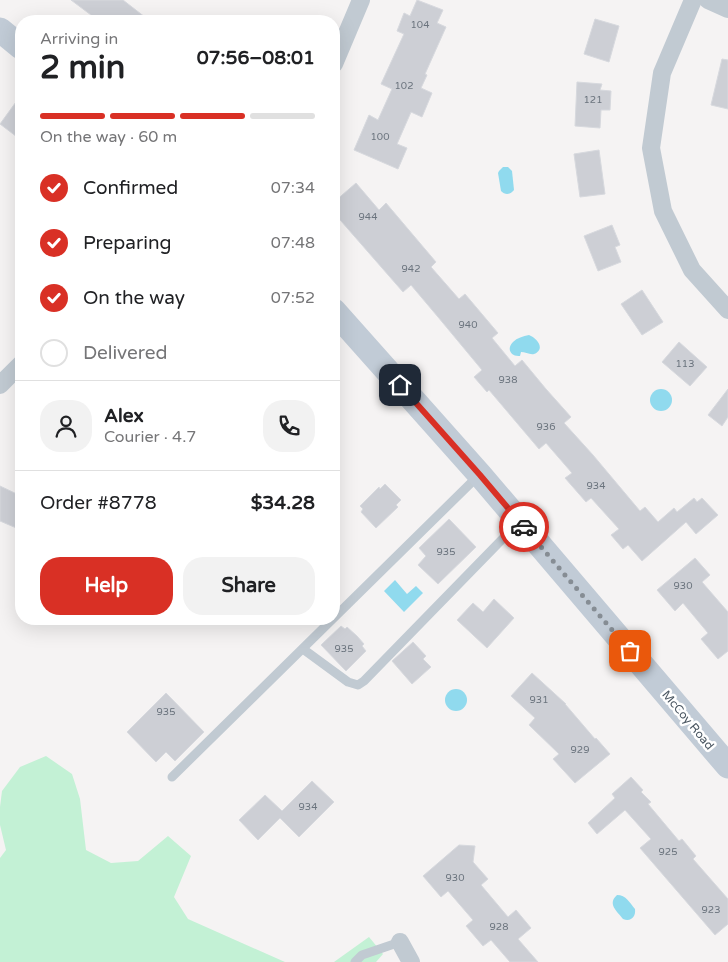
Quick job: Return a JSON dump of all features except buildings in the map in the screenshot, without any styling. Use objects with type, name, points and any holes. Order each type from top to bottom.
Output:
[{"type":"street","points":[[340,50],[361,0]]},
{"type":"street","points":[[693,0],[662,73],[651,148],[662,211],[692,270],[728,310]]},
{"type":"street","points":[[708,0],[728,9]]},
{"type":"street","points":[[0,30],[15,41]]},
{"type":"street","name":"McCoy Road","points":[[340,318],[480,475],[728,766]]},
{"type":"street","points":[[0,385],[15,370]]},
{"type":"street","points":[[400,942],[412,962]]},
{"type":"lane","points":[[340,613],[480,475]]},
{"type":"lane","points":[[303,649],[348,682],[358,685],[520,522]]},
{"type":"lane","points":[[172,777],[327,625]]},
{"type":"lane","points":[[355,962],[362,955],[400,942]]},
{"type":"green space","points":[[46,756],[72,774],[80,799],[86,850],[111,863],[138,861],[168,836],[191,856],[174,897],[188,919],[285,962],[0,962],[0,858],[6,850],[0,825],[2,791],[20,767]]},
{"type":"green space","points":[[369,937],[383,954],[376,962],[334,962]]},
{"type":"water","points":[[503,167],[508,167],[512,171],[514,190],[509,194],[501,191],[498,173]]},
{"type":"water","points":[[529,335],[539,344],[538,352],[532,354],[521,352],[520,356],[512,354],[510,347],[513,342],[520,337]]},
{"type":"water","points":[[661,389],[669,392],[672,400],[669,408],[661,411],[653,408],[650,400],[653,392]]},
{"type":"water","points":[[395,580],[407,594],[416,586],[423,593],[404,612],[384,591]]},
{"type":"water","points":[[456,689],[464,692],[467,700],[464,708],[456,711],[448,708],[445,700],[448,692]]},
{"type":"water","points":[[617,895],[625,898],[635,909],[635,914],[631,919],[623,919],[614,907],[613,901]]},
{"type":"way so far","points":[[524,527],[630,651]]},
{"type":"route","points":[[400,385],[524,527]]}]
